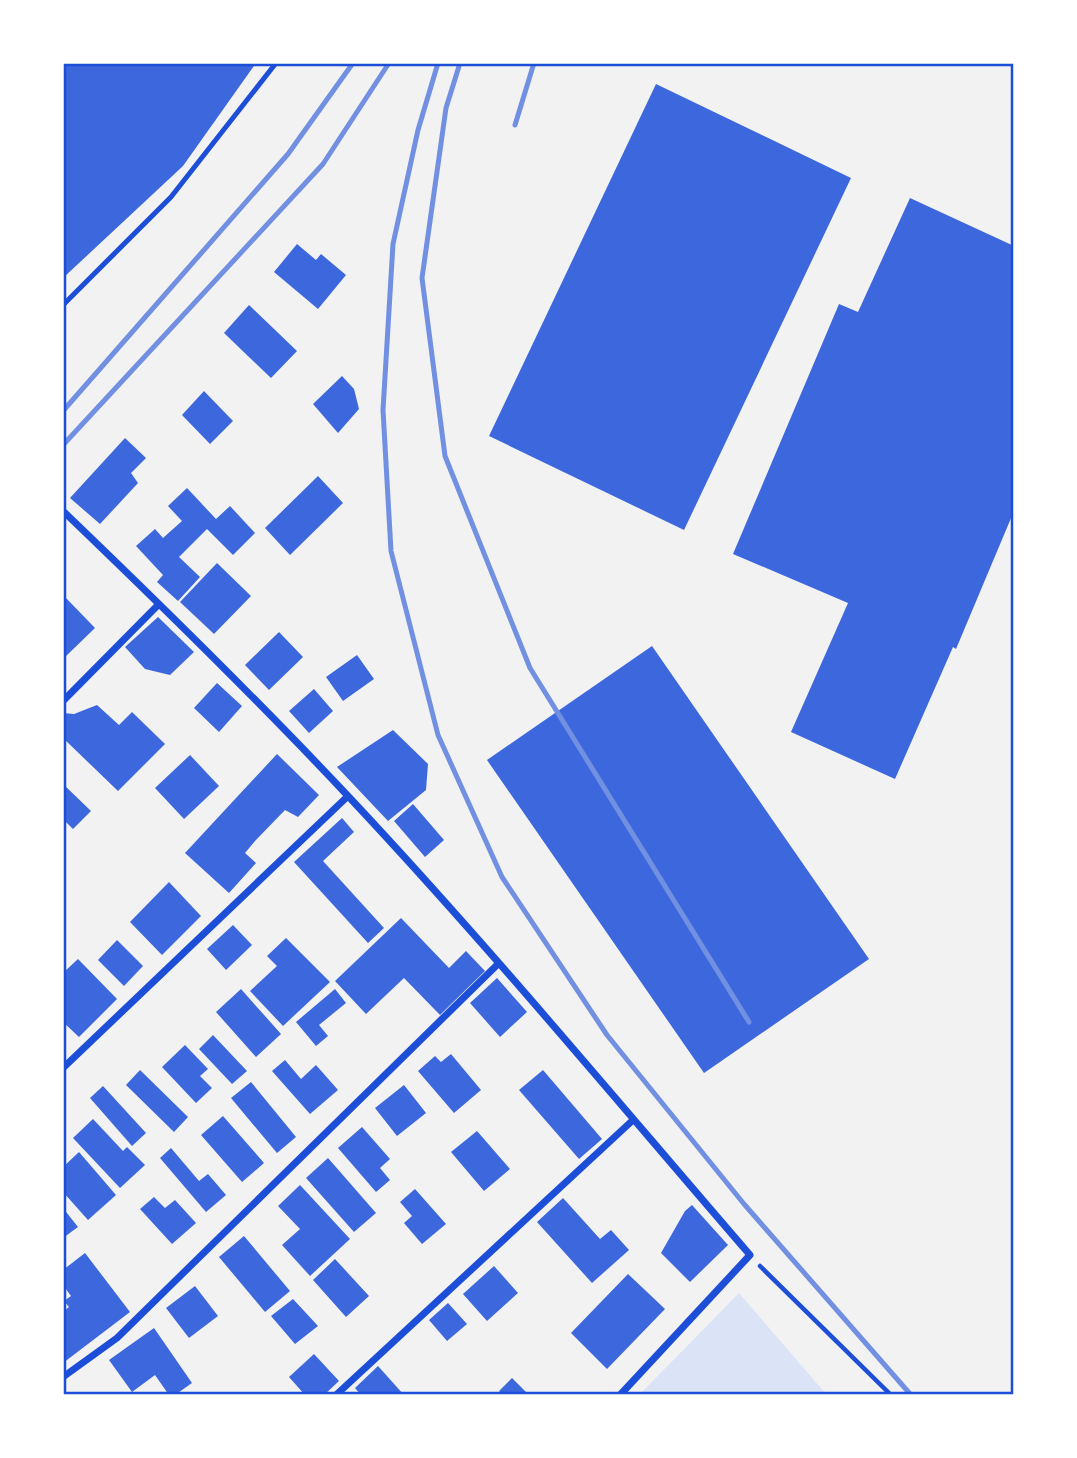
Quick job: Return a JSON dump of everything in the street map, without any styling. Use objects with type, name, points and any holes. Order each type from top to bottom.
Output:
[{"type":"street","points":[[63,511],[159,604],[348,796],[499,963],[750,1255],[620,1395]]},
{"type":"street","points":[[63,702],[159,604]]},
{"type":"street","points":[[63,1068],[348,796]]},
{"type":"street","points":[[63,1377],[117,1338],[499,963]]},
{"type":"street","points":[[336,1395],[634,1120]]},
{"type":"lane","points":[[63,305],[170,197],[276,63]]},
{"type":"path","points":[[750,1255],[891,1395]]},
{"type":"shaded area","points":[[739,1293],[827,1395],[639,1395]]},
{"type":"building","points":[[63,63],[256,63],[183,166],[63,278]]},
{"type":"building","points":[[656,84],[851,178],[684,530],[489,436]]},
{"type":"building","points":[[910,198],[1014,246],[1014,511],[956,649],[953,647],[895,779],[791,732],[848,603],[733,554],[839,304],[858,312]]},
{"type":"building","points":[[297,244],[316,260],[321,254],[346,275],[318,309],[274,272]]},
{"type":"building","points":[[249,305],[297,351],[271,378],[224,333]]},
{"type":"building","points":[[342,376],[354,389],[359,409],[338,433],[313,404]]},
{"type":"building","points":[[204,391],[233,421],[210,444],[182,415]]},
{"type":"building","points":[[125,438],[146,458],[131,473],[138,483],[100,524],[70,498]]},
{"type":"building","points":[[318,476],[343,503],[290,555],[265,528]]},
{"type":"building","points":[[187,488],[216,519],[230,506],[255,533],[233,555],[207,529],[179,557],[200,577],[178,601],[157,582],[163,575],[136,546],[155,529],[163,538],[182,521],[168,506]]},
{"type":"building","points":[[217,563],[251,596],[214,634],[180,602]]},
{"type":"building","points":[[66,598],[95,628],[63,659],[63,601]]},
{"type":"building","points":[[158,617],[194,652],[170,675],[145,669],[125,647]]},
{"type":"building","points":[[279,632],[303,657],[269,690],[245,665]]},
{"type":"building","points":[[652,646],[869,959],[704,1073],[487,760]]},
{"type":"building","points":[[357,655],[374,679],[343,701],[326,677]]},
{"type":"building","points":[[217,683],[242,706],[219,732],[194,708]]},
{"type":"building","points":[[314,689],[333,711],[309,733],[289,711]]},
{"type":"building","points":[[97,705],[119,725],[132,712],[165,744],[118,791],[63,738],[63,713],[74,714]]},
{"type":"building","points":[[393,730],[428,764],[426,790],[388,821],[337,767]]},
{"type":"building","points":[[277,754],[319,795],[298,817],[285,810],[255,841],[245,853],[256,863],[229,893],[185,853]]},
{"type":"building","points":[[190,755],[219,786],[184,819],[155,788]]},
{"type":"building","points":[[63,784],[91,811],[73,829],[63,819]]},
{"type":"building","points":[[413,804],[444,840],[425,857],[394,821]]},
{"type":"building","points":[[342,818],[354,832],[323,861],[384,928],[368,943],[294,862]]},
{"type":"building","points":[[169,882],[201,916],[162,955],[130,922]]},
{"type":"building","points":[[401,918],[449,968],[466,951],[485,971],[440,1015],[404,978],[366,1014],[335,981]]},
{"type":"building","points":[[233,925],[252,945],[226,970],[207,949]]},
{"type":"building","points":[[286,938],[330,982],[283,1026],[250,991],[277,966],[267,956]]},
{"type":"building","points":[[117,940],[143,966],[124,986],[98,960]]},
{"type":"building","points":[[78,959],[117,999],[79,1037],[63,1022],[63,973]]},
{"type":"building","points":[[497,978],[527,1012],[500,1037],[470,1003]]},
{"type":"building","points":[[241,989],[281,1034],[256,1057],[216,1012]]},
{"type":"building","points":[[335,989],[346,1003],[319,1025],[328,1036],[316,1046],[296,1022]]},
{"type":"building","points":[[213,1035],[247,1071],[232,1084],[199,1049]]},
{"type":"building","points":[[185,1045],[208,1069],[200,1076],[212,1088],[196,1103],[162,1067]]},
{"type":"building","points":[[451,1054],[481,1090],[454,1113],[418,1071],[435,1056],[441,1062]]},
{"type":"building","points":[[285,1060],[301,1079],[316,1065],[338,1090],[310,1114],[272,1071]]},
{"type":"building","points":[[140,1070],[188,1117],[174,1132],[126,1085]]},
{"type":"building","points":[[543,1070],[602,1139],[579,1159],[519,1090]]},
{"type":"building","points":[[251,1082],[296,1137],[277,1153],[231,1098]]},
{"type":"building","points":[[404,1085],[426,1113],[397,1136],[375,1108]]},
{"type":"building","points":[[103,1086],[146,1133],[132,1146],[90,1098]]},
{"type":"building","points":[[223,1116],[264,1163],[242,1182],[201,1135]]},
{"type":"building","points":[[93,1119],[123,1151],[127,1147],[145,1165],[120,1188],[73,1138]]},
{"type":"building","points":[[362,1127],[390,1159],[380,1168],[390,1180],[376,1192],[338,1148]]},
{"type":"building","points":[[477,1131],[510,1169],[484,1191],[451,1152]]},
{"type":"building","points":[[171,1148],[199,1181],[208,1174],[226,1195],[206,1212],[160,1158]]},
{"type":"building","points":[[79,1152],[116,1195],[88,1220],[63,1192],[63,1167]]},
{"type":"building","points":[[328,1158],[376,1213],[354,1232],[306,1178]]},
{"type":"building","points":[[300,1185],[350,1239],[310,1276],[282,1245],[300,1229],[278,1206]]},
{"type":"building","points":[[415,1189],[446,1224],[422,1244],[404,1223],[412,1216],[400,1202]]},
{"type":"building","points":[[154,1197],[165,1208],[175,1200],[196,1223],[172,1244],[140,1209]]},
{"type":"building","points":[[563,1198],[600,1239],[611,1230],[629,1250],[592,1283],[537,1222]]},
{"type":"building","points":[[692,1205],[728,1245],[690,1282],[661,1253],[685,1211]]},
{"type":"building","points":[[63,1208],[78,1227],[63,1238]]},
{"type":"building","points":[[244,1236],[290,1291],[265,1312],[219,1257]]},
{"type":"building","points":[[85,1253],[130,1312],[63,1363],[63,1312],[69,1307],[64,1301],[71,1296],[63,1285],[63,1270]]},
{"type":"building","points":[[335,1259],[369,1296],[346,1317],[313,1280]]},
{"type":"building","points":[[494,1266],[518,1293],[487,1321],[463,1294]]},
{"type":"building","points":[[628,1274],[665,1309],[607,1369],[571,1333]]},
{"type":"building","points":[[195,1286],[218,1316],[189,1338],[166,1308]]},
{"type":"building","points":[[293,1299],[318,1326],[295,1344],[271,1316]]},
{"type":"building","points":[[448,1303],[467,1324],[447,1341],[429,1320]]},
{"type":"building","points":[[154,1328],[192,1383],[175,1395],[169,1395],[155,1375],[132,1392],[109,1360]]},
{"type":"building","points":[[314,1354],[339,1381],[324,1395],[305,1395],[289,1377]]},
{"type":"building","points":[[378,1366],[404,1395],[361,1395],[355,1388]]},
{"type":"building","points":[[512,1378],[529,1395],[503,1395],[499,1391]]},
{"type":"railway","points":[[63,411],[288,154],[353,63]]},
{"type":"railway","points":[[63,445],[323,164],[389,63]]},
{"type":"railway","points":[[438,63],[418,130],[393,244],[383,410],[391,551],[438,735],[502,877],[607,1035],[744,1204],[911,1395]]},
{"type":"railway","points":[[460,63],[446,108],[422,278],[445,456],[530,668],[749,1022]]},
{"type":"railway","points":[[515,125],[534,63]]}]
